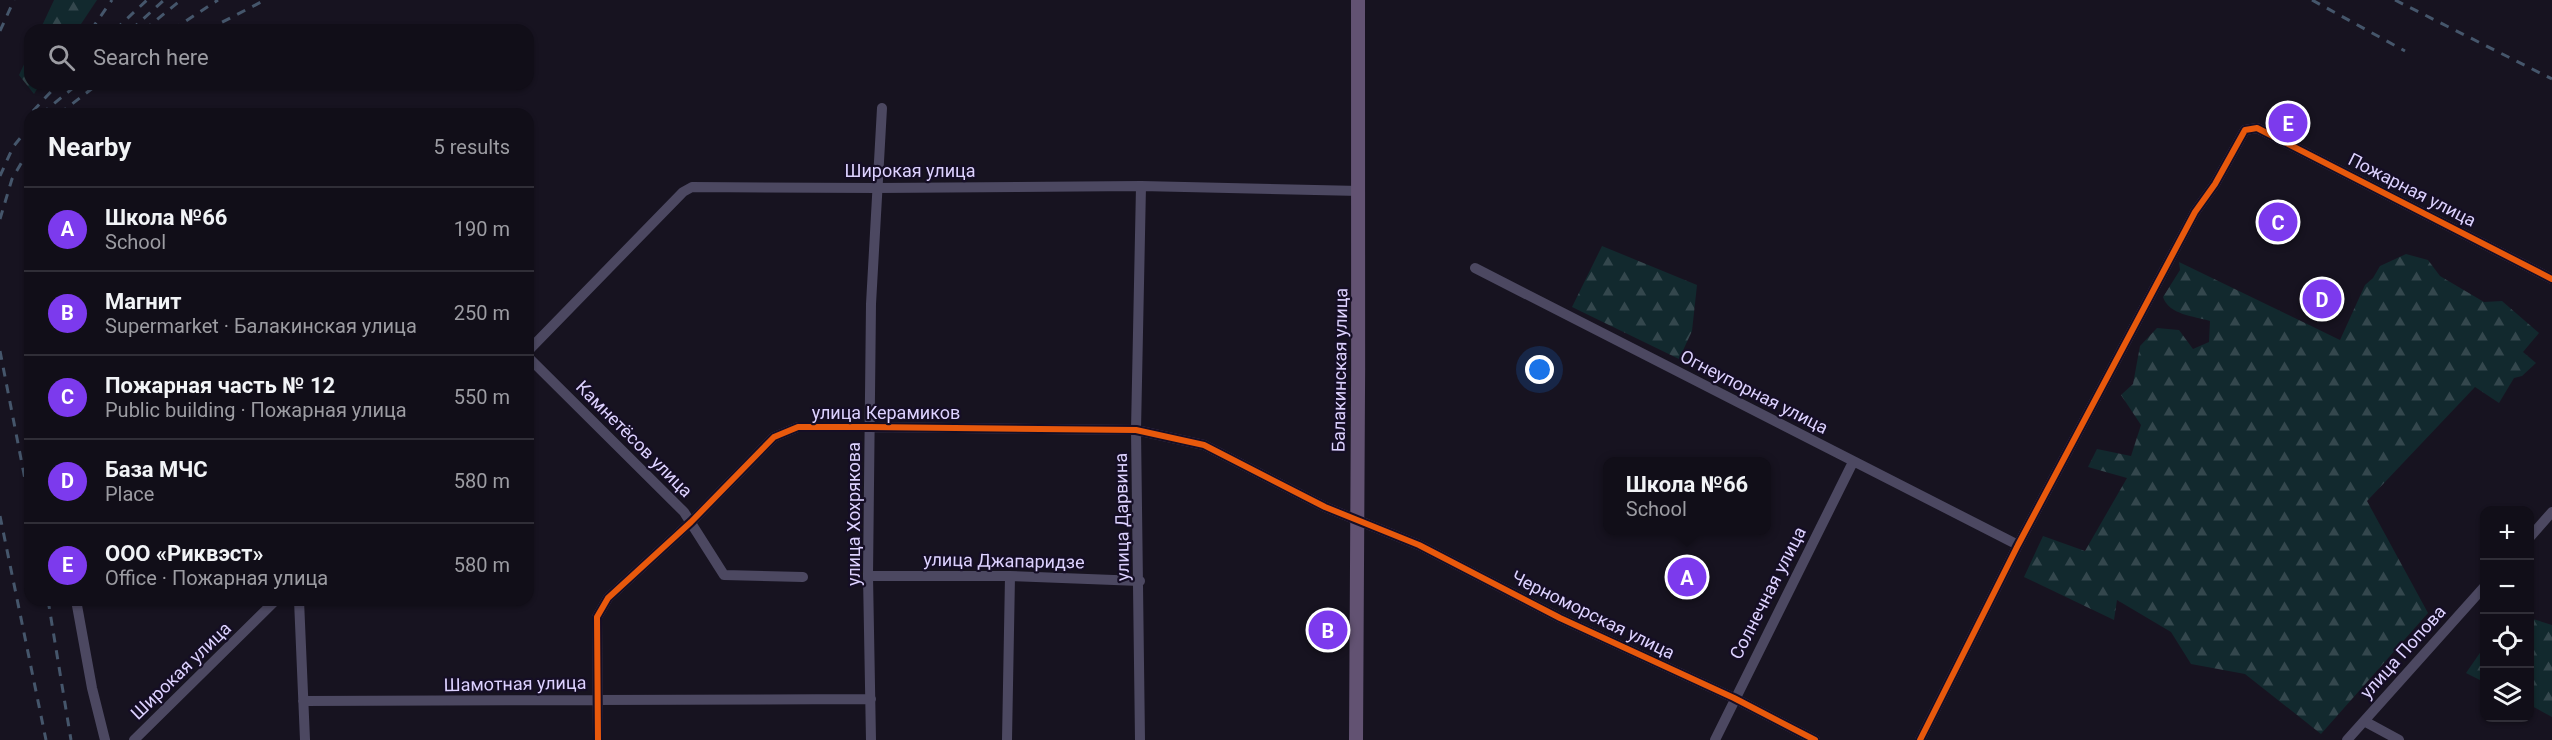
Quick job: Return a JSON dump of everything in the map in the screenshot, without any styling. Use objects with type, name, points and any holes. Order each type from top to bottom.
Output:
[{"type":"main road","name":"Балакинская улица","points":[[1356,740],[1359,0]]},
{"type":"street","name":"улица Хохрякова","points":[[871,740],[868,576],[871,304],[882,108]]},
{"type":"street","name":"Пожарная улица","points":[[2018,545],[2194,212],[2215,184],[2243,131],[2251,127],[2257,128],[2552,279]]},
{"type":"street","name":"Широкая улица","points":[[534,345],[683,192],[692,187],[1141,186],[1360,191]]},
{"type":"street","name":"улица Дарвина","points":[[1140,740],[1140,580],[1136,430],[1141,186]]},
{"type":"street","name":"Огнеупорная улица","points":[[1475,268],[2018,545]]},
{"type":"street","name":"Камнетёсов улица","points":[[534,363],[684,512],[724,575],[803,577]]},
{"type":"street","name":"улица Керамиков","points":[[598,740],[597,616],[608,598],[691,522],[774,437],[798,427],[1136,430],[1204,445],[1325,507],[1356,520]]},
{"type":"street","name":"Солнечная улица","points":[[1714,740],[1854,462]]},
{"type":"street","points":[[2534,532],[2552,512]]},
{"type":"street","name":"Черноморская улица","points":[[1356,520],[1419,545],[1560,618],[1734,698],[1815,740]]},
{"type":"street","points":[[1920,740],[2018,545]]},
{"type":"street","name":"улица Джапаридзе","points":[[868,576],[1010,576],[1140,580]]},
{"type":"street","points":[[1007,740],[1010,576]]},
{"type":"street","name":"улица Попова","points":[[2347,740],[2480,591]]},
{"type":"street","points":[[77,606],[92,688],[105,740]]},
{"type":"street","name":"Широкая улица","points":[[134,740],[270,606]]},
{"type":"street","points":[[299,606],[305,740]]},
{"type":"street","name":"Шамотная улица","points":[[303,701],[871,699]]},
{"type":"street","points":[[2364,721],[2399,740]]},
{"type":"green space","points":[[54,0],[97,0],[81,24],[43,24]]},
{"type":"green space","points":[[24,65],[24,81],[19,75]]},
{"type":"green space","points":[[1602,246],[1697,285],[1692,331],[1679,359],[1572,307]]},
{"type":"green space","points":[[2406,254],[2428,260],[2440,276],[2484,302],[2502,301],[2539,333],[2523,352],[2536,363],[2522,376],[2514,378],[2499,403],[2475,387],[2367,501],[2428,613],[2321,734],[2245,674],[2191,664],[2171,632],[2117,600],[2114,620],[2024,577],[2043,536],[2085,551],[2127,478],[2088,467],[2097,449],[2131,456],[2141,425],[2121,395],[2133,384],[2140,346],[2157,328],[2179,330],[2193,349],[2209,342],[2210,321],[2176,311],[2166,303],[2163,297],[2180,270],[2179,262],[2340,340],[2365,285],[2373,278],[2380,266]]},
{"type":"green space","points":[[2534,619],[2552,625],[2552,717],[2534,707]]},
{"type":"green space","points":[[2480,653],[2480,680],[2466,673]]},
{"type":"railway","points":[[0,31],[14,0]]},
{"type":"railway","points":[[95,24],[112,0]]},
{"type":"railway","points":[[121,24],[147,0]]},
{"type":"railway","points":[[138,24],[164,0]]},
{"type":"railway","points":[[151,24],[181,0]]},
{"type":"railway","points":[[181,24],[218,0]]},
{"type":"railway","points":[[219,24],[265,0]]},
{"type":"railway","points":[[2312,0],[2405,51]]},
{"type":"railway","points":[[2395,0],[2552,79]]},
{"type":"railway","points":[[36,108],[52,90]]},
{"type":"railway","points":[[48,108],[71,90]]},
{"type":"railway","points":[[67,108],[90,90]]},
{"type":"railway","points":[[0,176],[13,147],[24,133]]},
{"type":"railway","points":[[0,219],[12,179],[24,158]]},
{"type":"railway","points":[[0,351],[24,474]]},
{"type":"railway","points":[[0,516],[46,740]]},
{"type":"railway","points":[[49,606],[71,740]]},
{"type":"cycle path","points":[[1920,740],[2018,545],[2195,212],[2215,184],[2245,130],[2257,128],[2552,279]]},
{"type":"cycle path","points":[[598,740],[597,617],[608,598],[691,522],[774,437],[798,427],[1136,430],[1204,445],[1325,507],[1419,545],[1560,618],[1734,698],[1815,740]]},
{"type":"place","name":"ООО «Риквэст»","points":[[2288,123]]},
{"type":"place","name":"Пожарная часть № 12","points":[[2278,222]]},
{"type":"place","name":"База МЧС","points":[[2322,299]]},
{"type":"place","name":"Школа №66","points":[[1687,577]]},
{"type":"place","name":"Магнит","points":[[1328,630]]}]
